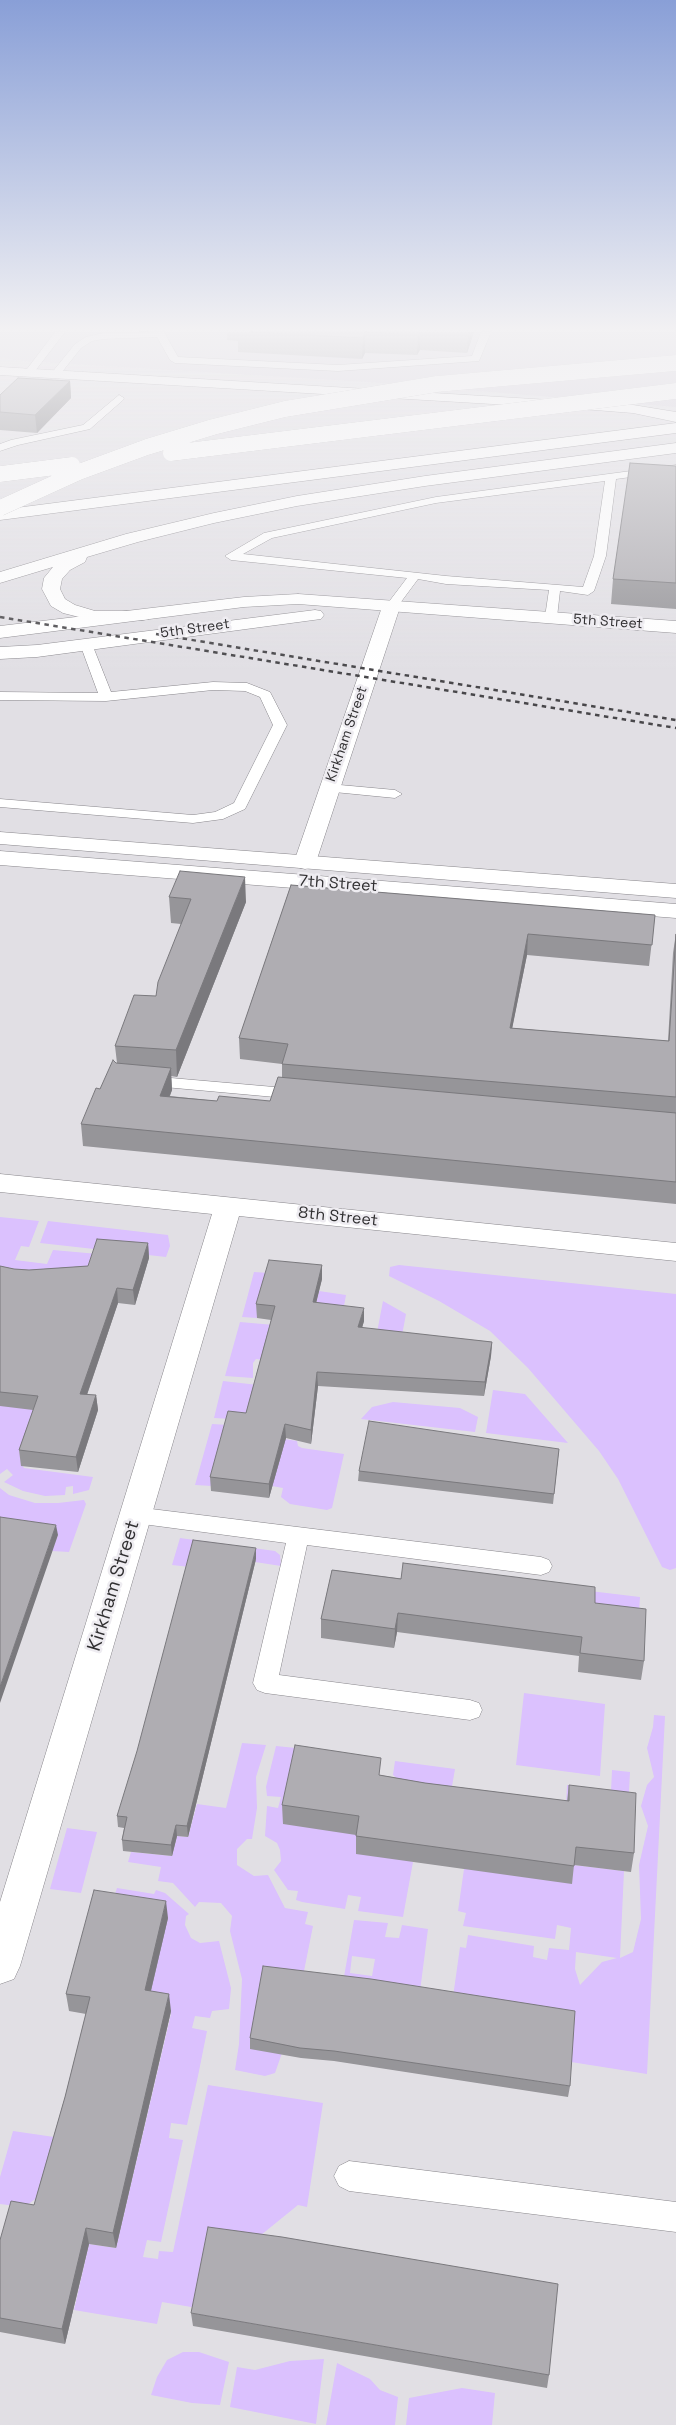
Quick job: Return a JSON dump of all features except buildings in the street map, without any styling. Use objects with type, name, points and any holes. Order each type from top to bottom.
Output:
[{"type":"main road","points":[[0,508],[79,472],[154,445]]},
{"type":"main road","points":[[0,474],[235,445]]},
{"type":"main road","points":[[0,514],[541,445]]},
{"type":"main road","points":[[0,578],[132,538],[255,510],[345,493],[676,448]]},
{"type":"main road","points":[[132,538],[86,555],[64,566],[53,578],[50,590],[57,602],[77,612],[107,617],[143,615]]},
{"type":"main road","name":"5th Street","points":[[0,632],[244,602],[298,599],[676,626]]},
{"type":"main road","name":"5th Street","points":[[0,653],[391,607]]},
{"type":"main road","name":"Kirkham Street","points":[[305,862],[391,607]]},
{"type":"main road","name":"7th Street","points":[[0,838],[676,891]]},
{"type":"main road","name":"7th Street","points":[[0,858],[676,911]]},
{"type":"main road","name":"8th Street","points":[[0,1183],[676,1252]]},
{"type":"main road","name":"Kirkham Street","points":[[0,1966],[228,1206]]},
{"type":"lane","points":[[611,477],[600,556],[588,591],[446,580],[415,575],[231,556],[268,535],[436,500],[676,468]]},
{"type":"lane","points":[[391,607],[415,575]]},
{"type":"lane","points":[[551,617],[555,587]]},
{"type":"lane","points":[[86,644],[106,696]]},
{"type":"lane","points":[[0,696],[106,696],[213,686],[247,687],[266,695],[280,725],[240,806],[218,816],[193,819],[0,803]]},
{"type":"lane","points":[[329,788],[395,794]]},
{"type":"lane","points":[[134,1080],[309,1095]]},
{"type":"lane","points":[[135,1516],[540,1566]]},
{"type":"lane","points":[[298,1537],[265,1683],[470,1710]]},
{"type":"lane","points":[[349,2176],[676,2217]]},
{"type":"shaded area","points":[[0,1217],[39,1221],[29,1247],[21,1246],[15,1260],[47,1264],[53,1250],[98,1254],[0,1372]]},
{"type":"shaded area","points":[[48,1221],[168,1235],[170,1246],[166,1257],[40,1243]]},
{"type":"shaded area","points":[[399,1265],[676,1294],[676,1568],[670,1570],[662,1567],[618,1479],[599,1451],[528,1368],[490,1331],[439,1301],[389,1276],[390,1267]]},
{"type":"shaded area","points":[[254,1272],[269,1273],[257,1318],[242,1317]]},
{"type":"shaded area","points":[[319,1291],[346,1295],[344,1306],[313,1318]]},
{"type":"shaded area","points":[[383,1301],[406,1314],[400,1346],[375,1343]]},
{"type":"shaded area","points":[[240,1322],[274,1325],[264,1360],[256,1359],[253,1363],[253,1378],[225,1376]]},
{"type":"shaded area","points":[[0,1376],[41,1411],[22,1465],[24,1468],[93,1477],[89,1490],[73,1494],[73,1486],[66,1487],[65,1495],[45,1496],[23,1491],[4,1482],[13,1475],[7,1469],[0,1474]]},
{"type":"shaded area","points":[[223,1381],[258,1385],[251,1412],[231,1419],[214,1418]]},
{"type":"shaded area","points":[[493,1390],[525,1394],[568,1443],[486,1433]]},
{"type":"shaded area","points":[[393,1402],[460,1408],[478,1417],[475,1432],[361,1419],[372,1407]]},
{"type":"shaded area","points":[[212,1424],[229,1425],[212,1486],[195,1485]]},
{"type":"shaded area","points":[[284,1439],[297,1441],[298,1446],[302,1448],[344,1454],[332,1508],[327,1510],[290,1504],[281,1497],[283,1488],[272,1486]]},
{"type":"shaded area","points":[[0,1488],[9,1495],[35,1503],[84,1500],[86,1504],[69,1552],[52,1551],[58,1535],[0,1527]]},
{"type":"shaded area","points":[[180,1538],[275,1551],[280,1555],[281,1566],[255,1562],[256,1559],[190,1567],[172,1565]]},
{"type":"shaded area","points":[[590,1591],[640,1597],[638,1628],[592,1622]]},
{"type":"shaded area","points":[[524,1693],[605,1704],[600,1776],[516,1765]]},
{"type":"shaded area","points":[[654,1715],[665,1716],[647,2074],[571,2062],[452,2004],[460,1947],[466,1948],[468,1935],[534,1946],[533,1957],[547,1960],[549,1948],[569,1950],[571,1928],[557,1925],[555,1939],[463,1926],[466,1913],[458,1911],[464,1869],[573,1865],[624,1871],[620,1958],[633,1952],[641,1919],[639,1865],[648,1826],[641,1806],[647,1785],[654,1777],[647,1748],[653,1727]],"holes":[[[576,1952],[617,1958],[602,1962],[580,1985],[575,1969]]]},
{"type":"shaded area","points":[[242,1743],[266,1745],[256,1777],[257,1808],[252,1839],[247,1839],[237,1849],[237,1865],[254,1876],[268,1875],[285,1908],[308,1912],[305,1924],[313,1926],[302,1981],[282,2053],[275,2073],[265,2076],[235,2070],[239,2044],[242,1979],[230,1931],[232,1916],[221,1903],[199,1902],[195,1907],[173,1883],[158,1881],[161,1867],[128,1862],[131,1852],[172,1856],[177,1836],[188,1837],[197,1804],[226,1808]]},
{"type":"shaded area","points":[[276,1746],[296,1748],[359,1835],[413,1862],[403,1917],[358,1911],[361,1897],[348,1895],[345,1909],[296,1900],[298,1891],[288,1890],[274,1870],[281,1861],[280,1850],[277,1843],[265,1836],[267,1806],[278,1808],[281,1797],[267,1796],[266,1787]]},
{"type":"shaded area","points":[[395,1761],[455,1769],[449,1804],[400,1781],[393,1775]]},
{"type":"shaded area","points":[[612,1770],[630,1772],[628,1811],[566,1804],[567,1785],[611,1791]]},
{"type":"shaded area","points":[[67,1828],[97,1832],[81,1893],[50,1889]]},
{"type":"shaded area","points":[[117,1888],[154,1894],[156,1890],[165,1893],[189,1914],[186,1916],[185,1925],[191,1938],[200,1943],[219,1941],[231,1988],[229,2009],[212,2011],[210,2018],[195,2016],[192,2028],[207,2031],[198,2076],[187,2125],[171,2123],[169,2138],[183,2140],[161,2242],[147,2240],[143,2257],[158,2259],[159,2251],[173,2252],[208,2085],[323,2103],[307,2207],[298,2205],[261,2235],[197,2308],[162,2302],[157,2324],[74,2310],[89,2244],[116,2248],[171,2014],[146,2009],[110,1909]]},
{"type":"shaded area","points":[[354,1920],[388,1923],[385,1937],[399,1938],[402,1925],[428,1929],[419,1999],[342,1988]],"holes":[[[352,1956],[375,1959],[372,1976],[350,1973]]]},
{"type":"shaded area","points":[[13,2131],[61,2138],[47,2191],[24,2207],[0,2204],[0,2177]]},
{"type":"shaded area","points":[[183,2352],[199,2352],[229,2362],[220,2405],[192,2403],[151,2395],[157,2377],[167,2360]]},
{"type":"shaded area","points":[[324,2359],[316,2424],[230,2407],[237,2367],[255,2370],[290,2361]]},
{"type":"shaded area","points":[[337,2363],[370,2379],[380,2390],[398,2397],[395,2425],[326,2425]]},
{"type":"shaded area","points":[[462,2388],[495,2393],[492,2425],[406,2425],[409,2398]]},
{"type":"railway","points":[[0,617],[676,728]]},
{"type":"railway","points":[[156,634],[676,720]]}]
